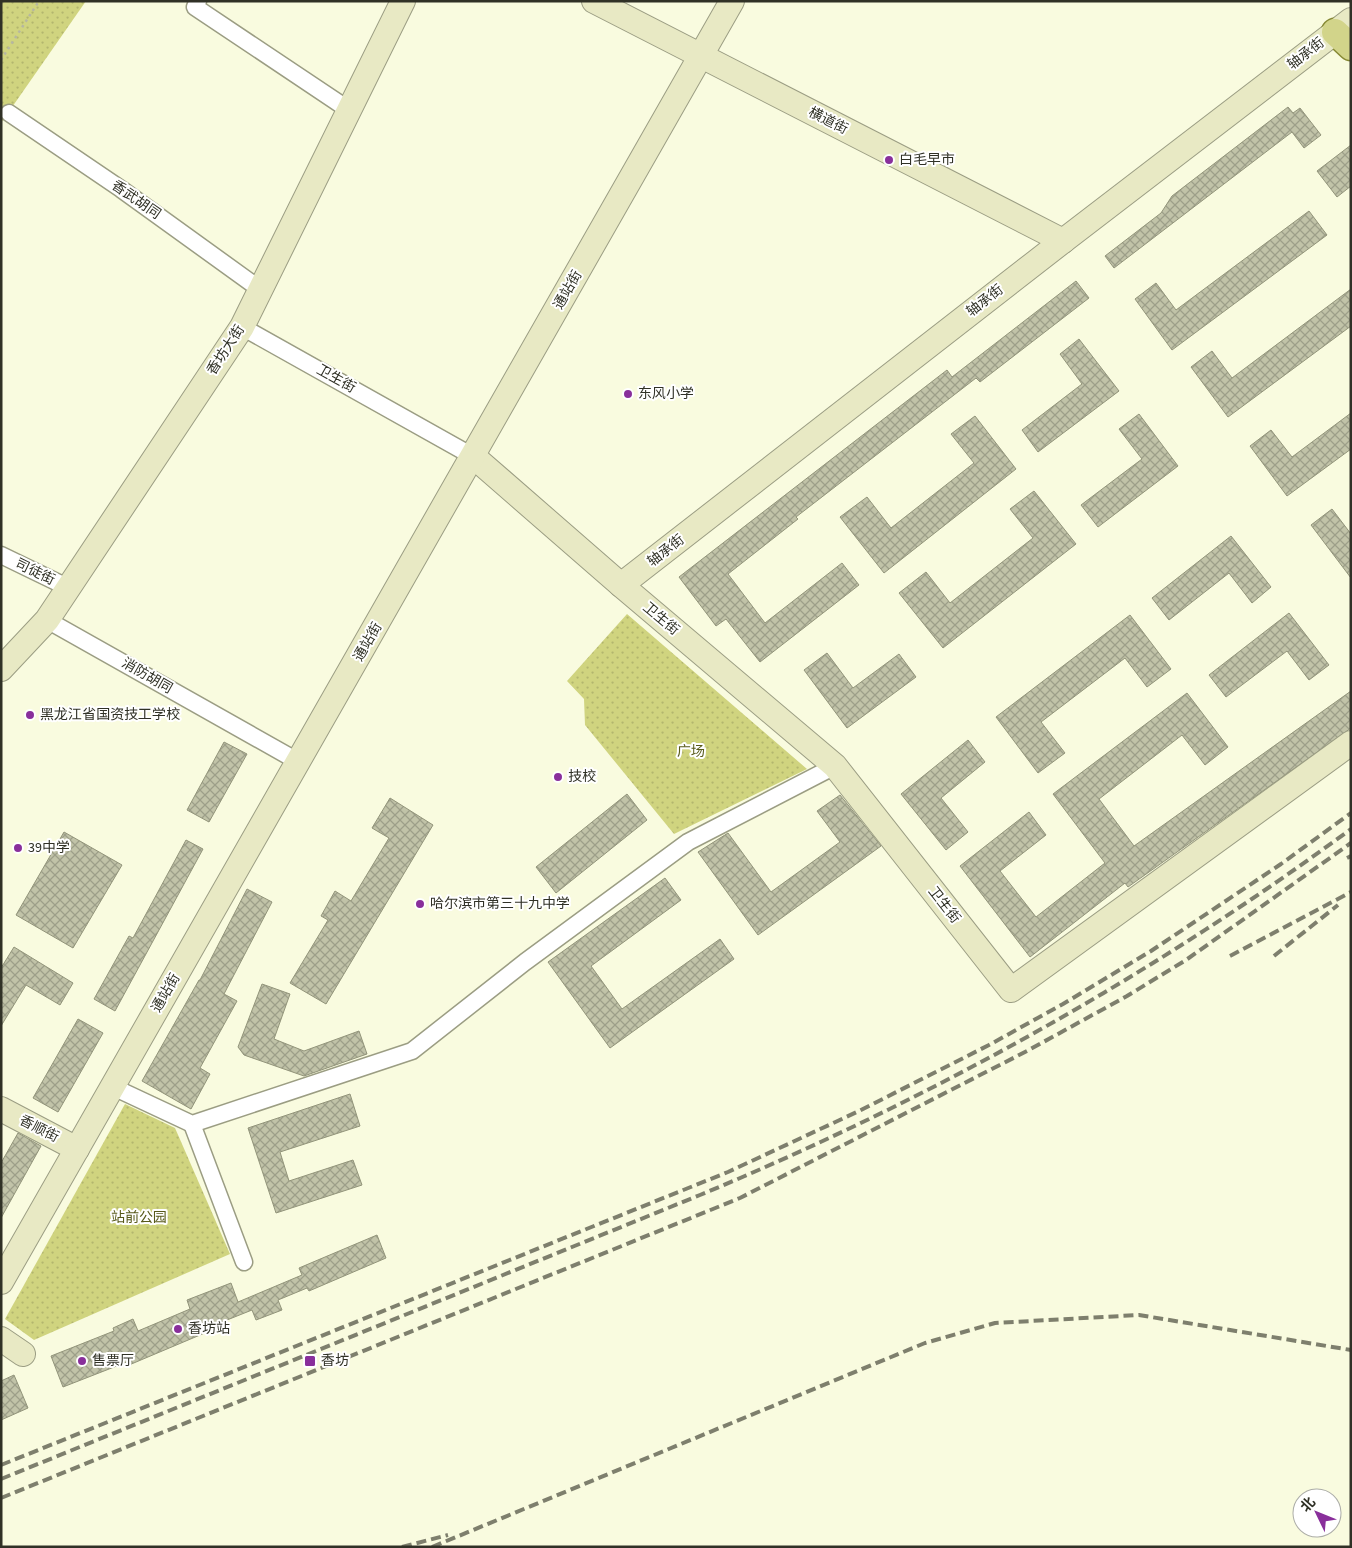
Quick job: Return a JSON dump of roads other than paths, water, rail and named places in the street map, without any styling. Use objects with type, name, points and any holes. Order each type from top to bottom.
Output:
[{"type":"street","points":[[198,1],[195,7],[349,110]]},
{"type":"street","name":"香坊大街","points":[[1,669],[48,620],[242,326],[403,1]]},
{"type":"street","name":"横道街","points":[[594,1],[1063,241]]},
{"type":"street","name":"通站街","points":[[1,1282],[474,457],[732,1]]},
{"type":"street","name":"轴承街","points":[[621,585],[1063,241],[1346,33]]},
{"type":"street","name":"香武胡同","points":[[9,113],[121,189],[261,290]]},
{"type":"street","name":"卫生街","points":[[242,326],[474,457],[621,585],[835,766],[1011,990],[1351,743]]},
{"type":"street","name":"司徒街","points":[[1,555],[69,588]]},
{"type":"street","name":"消防胡同","points":[[48,620],[299,762]]},
{"type":"street","points":[[112,1088],[192,1124],[412,1051],[525,962],[688,842],[835,766]]},
{"type":"street","name":"香顺街","points":[[1,1109],[77,1149]]},
{"type":"street","points":[[192,1124],[244,1262]]},
{"type":"street","points":[[1,1339],[23,1354]]},
{"type":"railway","points":[[1,1465],[728,1172],[859,1111],[989,1045],[1063,1004],[1151,951],[1281,864],[1351,813]]},
{"type":"railway","points":[[1,1479],[700,1195],[786,1158],[871,1118],[1037,1032],[1118,985],[1275,883],[1351,829]]},
{"type":"railway","points":[[1,1498],[740,1198],[1027,1051],[1127,996],[1186,960],[1351,843]]},
{"type":"railway","points":[[1347,858],[1351,856]]},
{"type":"railway","points":[[1230,956],[1351,892]]},
{"type":"railway","points":[[1274,956],[1338,905]]},
{"type":"railway","points":[[432,1547],[925,1343],[995,1323],[1139,1315],[1351,1350]]},
{"type":"railway","points":[[402,1547],[448,1535]]},
{"type":"place","name":"白毛早市","points":[[889,160]]},
{"type":"place","name":"东风小学","points":[[628,394]]},
{"type":"place","name":"黑龙江省国资技工学校","points":[[30,715]]},
{"type":"place","name":"技校","points":[[558,777]]},
{"type":"place","name":"39中学","points":[[18,848]]},
{"type":"place","name":"哈尔滨市第三十九中学","points":[[420,904]]},
{"type":"place","name":"香坊站","points":[[178,1329]]},
{"type":"place","name":"售票厅","points":[[82,1361]]},
{"type":"place","name":"香坊","points":[[310,1361]]},
{"type":"park label","name":"广场","points":[[691,752]]},
{"type":"park label","name":"站前公园","points":[[139,1218]]}]
